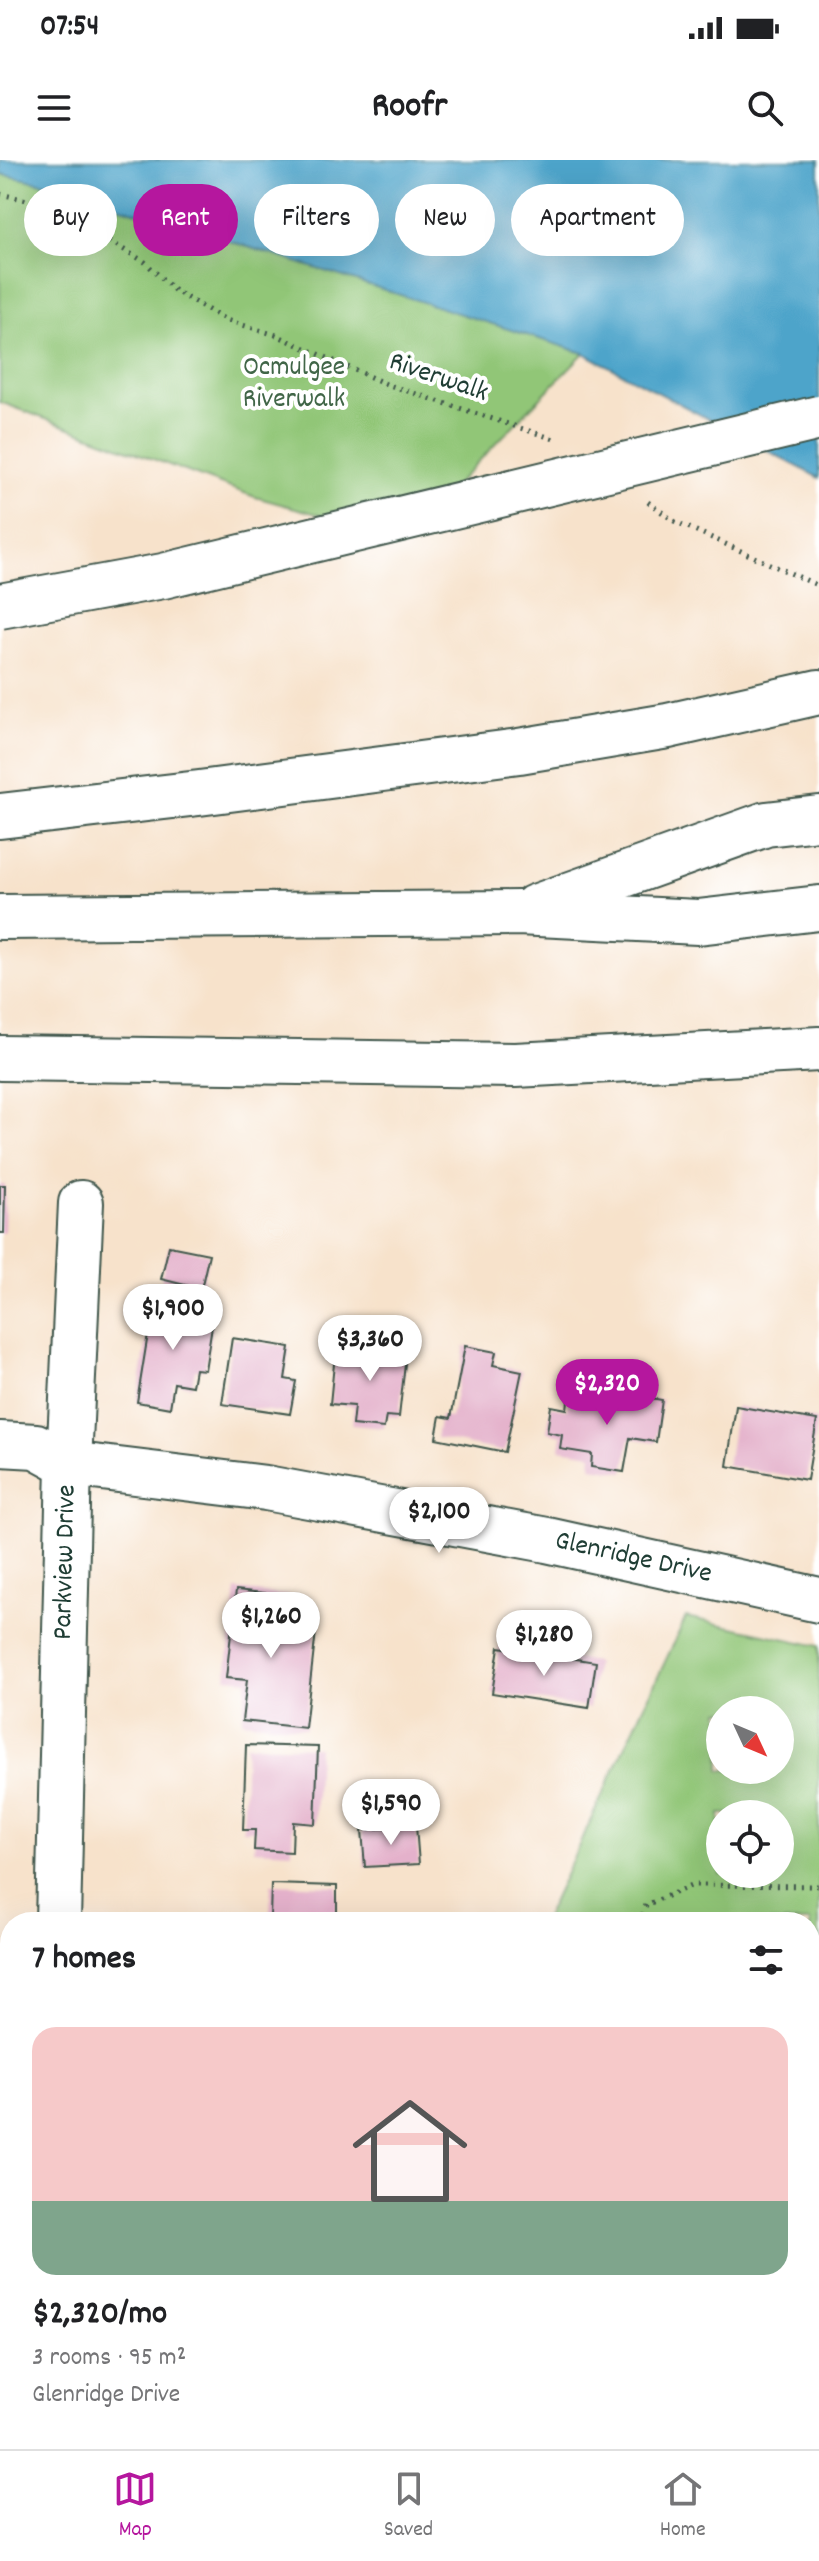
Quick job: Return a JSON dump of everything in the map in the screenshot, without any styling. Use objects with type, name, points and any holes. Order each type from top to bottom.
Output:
[{"type":"main road","points":[[0,606],[163,576],[819,418]]},
{"type":"main road","points":[[0,816],[519,751],[668,726],[819,692]]},
{"type":"main road","points":[[668,726],[819,712]]},
{"type":"main road","points":[[518,913],[766,824],[819,818]]},
{"type":"main road","points":[[0,917],[518,913],[698,922],[819,908]]},
{"type":"main road","points":[[0,1058],[515,1065],[819,1049]]},
{"type":"main road","name":"Parkview Drive","points":[[58,1912],[69,1464],[81,1203]]},
{"type":"main road","points":[[0,1444],[36,1446],[69,1464]]},
{"type":"main road","name":"Glenridge Drive","points":[[69,1464],[266,1488],[547,1540],[819,1600]]},
{"type":"path","name":"Riverwalk","points":[[0,194],[27,200],[87,228],[145,262],[175,291],[226,320],[276,335],[386,384],[568,443]]},
{"type":"path","points":[[638,495],[674,521],[819,586]]},
{"type":"path","points":[[644,1912],[646,1905],[693,1885],[819,1886]]},
{"type":"green space","name":"Ocmulgee Riverwalk","points":[[0,174],[49,184],[24,184],[24,256],[117,256],[117,205],[133,211],[133,256],[238,256],[238,244],[254,249],[254,256],[277,256],[584,353],[404,538],[255,497],[0,402]]},
{"type":"green space","points":[[686,1617],[819,1646],[819,1912],[548,1912]]},
{"type":"water","points":[[0,160],[819,160],[819,478],[584,353],[277,256],[379,256],[379,184],[254,184],[254,249],[238,244],[238,184],[133,184],[133,211],[117,205],[117,184],[49,184],[0,174]]},
{"type":"building","points":[[0,1185],[5,1185],[4,1233],[0,1233]]},
{"type":"building","points":[[169,1246],[209,1254],[201,1289],[161,1279]]},
{"type":"building","points":[[153,1303],[214,1313],[205,1370],[195,1369],[192,1386],[174,1383],[170,1408],[137,1402]]},
{"type":"building","points":[[232,1338],[290,1347],[285,1379],[296,1381],[290,1414],[222,1404]]},
{"type":"building","points":[[363,1341],[407,1346],[399,1417],[386,1416],[384,1428],[352,1425],[354,1406],[330,1404],[335,1354],[361,1356]]},
{"type":"building","points":[[465,1346],[496,1352],[493,1365],[522,1371],[505,1452],[436,1438],[440,1416],[451,1418]]},
{"type":"building","points":[[605,1390],[662,1400],[656,1442],[630,1438],[624,1472],[591,1467],[592,1454],[560,1449],[562,1435],[547,1432],[551,1406],[567,1409],[568,1401],[603,1407]]},
{"type":"building","points":[[736,1406],[817,1420],[807,1480],[727,1466]]},
{"type":"building","points":[[236,1590],[291,1596],[287,1628],[316,1631],[305,1728],[242,1721],[247,1680],[226,1678]]},
{"type":"building","points":[[499,1647],[596,1662],[589,1708],[492,1693]]},
{"type":"building","points":[[246,1745],[318,1747],[315,1824],[293,1822],[292,1852],[254,1850],[255,1830],[243,1830]]},
{"type":"building","points":[[416,1826],[419,1864],[365,1867],[362,1830]]},
{"type":"building","points":[[271,1884],[337,1886],[337,1912],[270,1912]]}]
